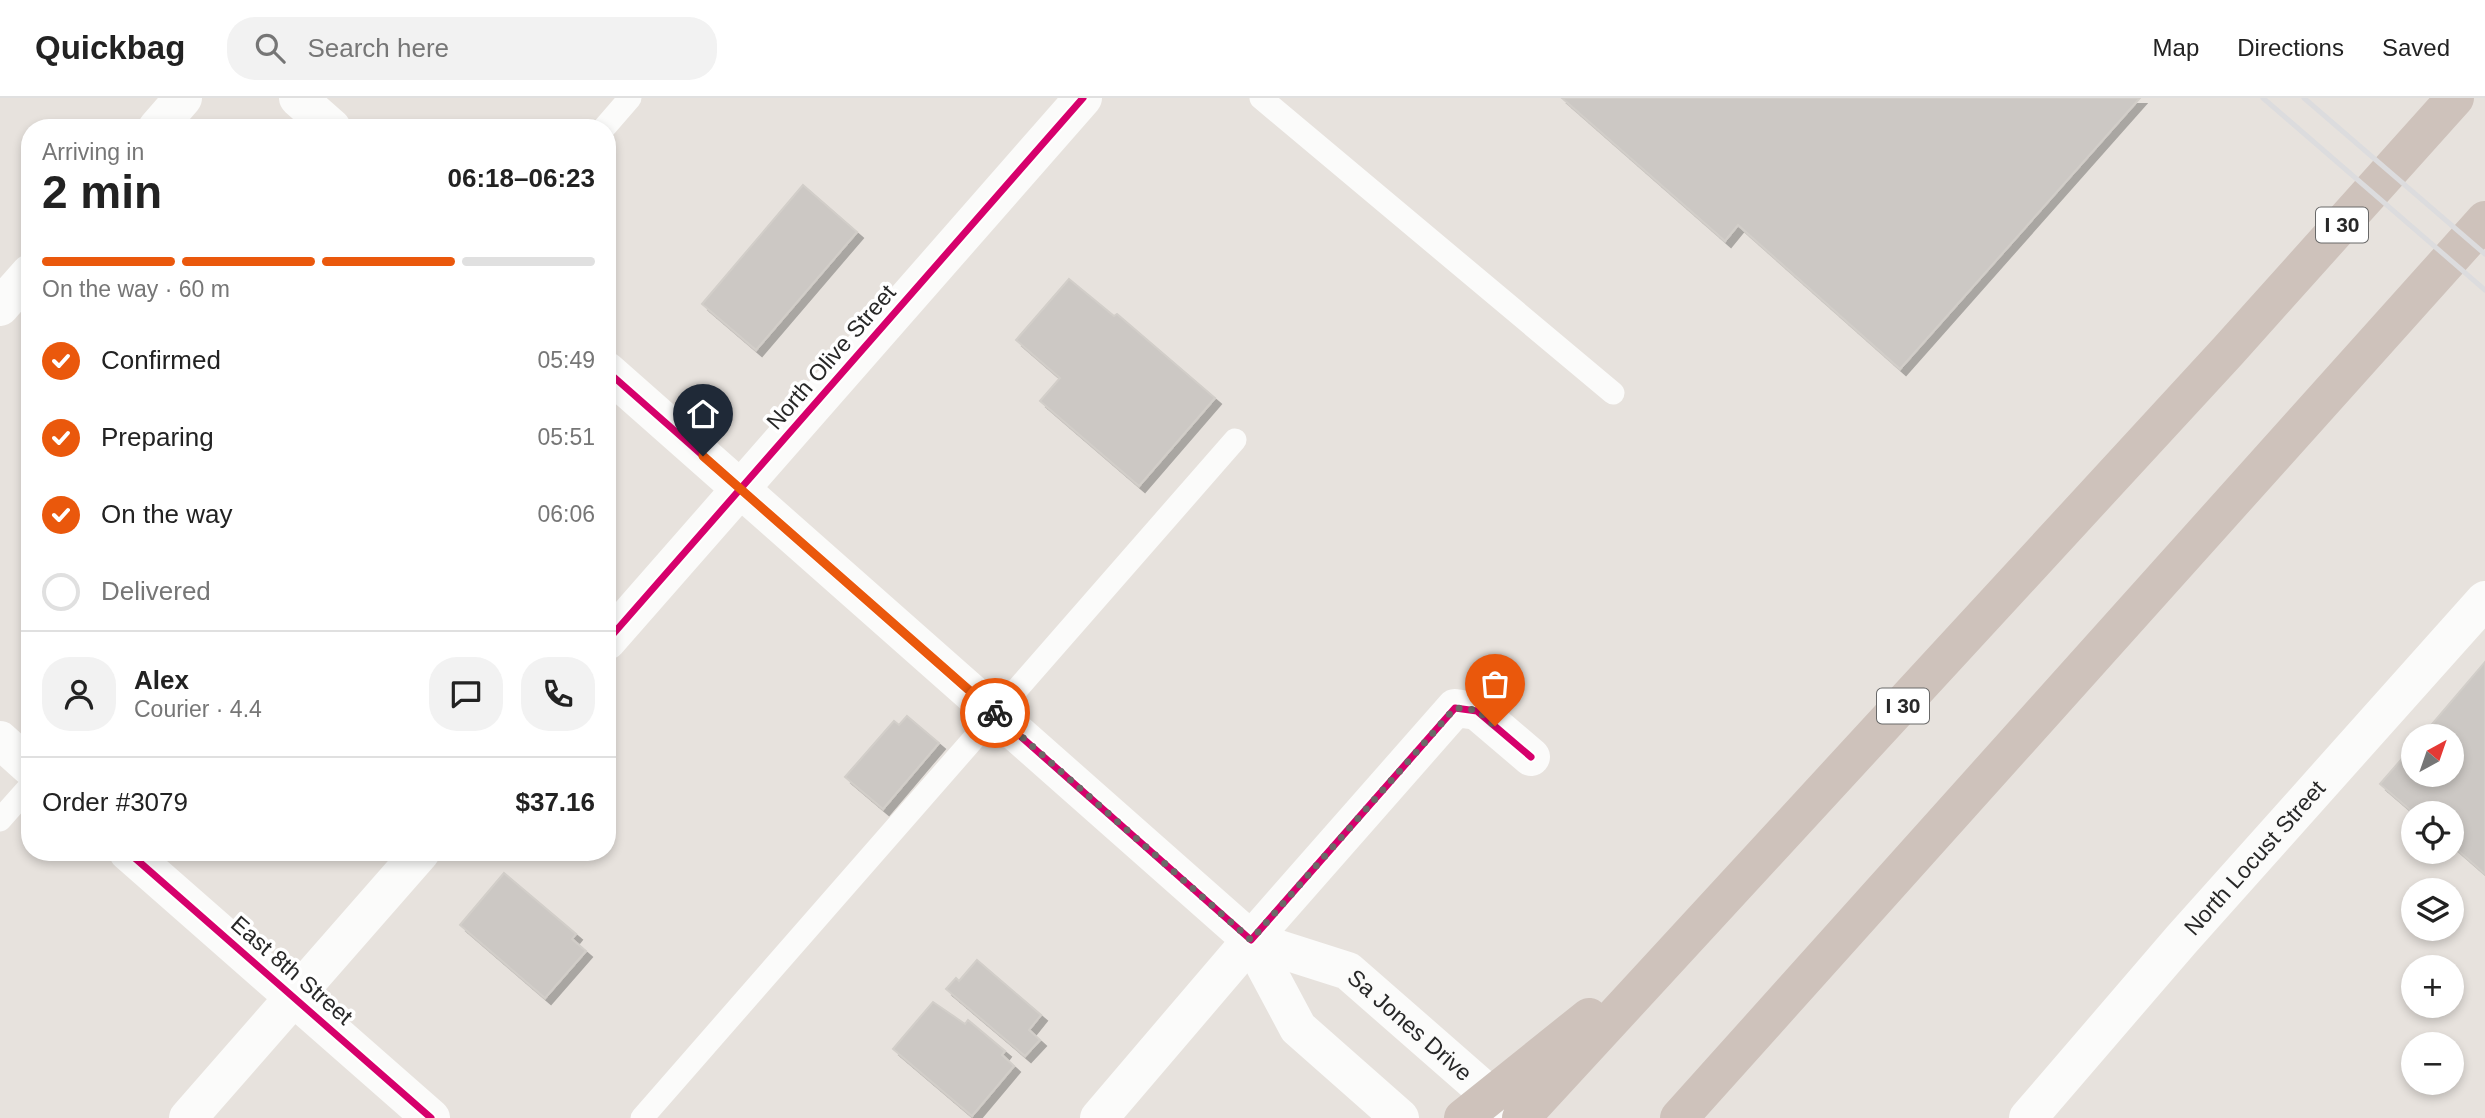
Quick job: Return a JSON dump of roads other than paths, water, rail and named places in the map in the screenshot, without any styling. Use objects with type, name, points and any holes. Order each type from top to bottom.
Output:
[{"type":"highway","name":"I 30","points":[[1564,1051],[1672,956],[2228,351],[2455,98]]},
{"type":"highway","points":[[1679,1118],[2304,425],[2485,220]]},
{"type":"highway","points":[[1519,1118],[1564,1051]]},
{"type":"highway","points":[[1464,1118],[1564,1051]]},
{"type":"street","points":[[165,119],[183,98]]},
{"type":"street","points":[[298,98],[322,119]]},
{"type":"street","name":"North Olive Street","points":[[616,631],[1083,98]]},
{"type":"street","points":[[0,307],[21,283]]},
{"type":"street","name":"Sa Jones Drive","points":[[616,379],[1251,940],[1298,1028],[1400,1118]]},
{"type":"street","name":"North Locust Street","points":[[2028,1118],[2182,939],[2485,600]]},
{"type":"street","points":[[1099,1118],[1455,708],[1477,710],[1531,757]]},
{"type":"street","points":[[0,740],[21,759]]},
{"type":"street","name":"East 8th Street","points":[[138,861],[430,1118]]},
{"type":"street","points":[[188,1118],[413,861]]},
{"type":"street","name":"Sa Jones Drive","points":[[1251,940],[1348,971],[1519,1118]]},
{"type":"lane","points":[[612,119],[630,98]]},
{"type":"lane","points":[[1262,98],[1613,393]]},
{"type":"lane","points":[[642,1118],[1235,439]]},
{"type":"lane","points":[[0,820],[21,796]]},
{"type":"railway","points":[[2263,98],[2485,290]]},
{"type":"railway","points":[[2304,98],[2485,254]]}]
